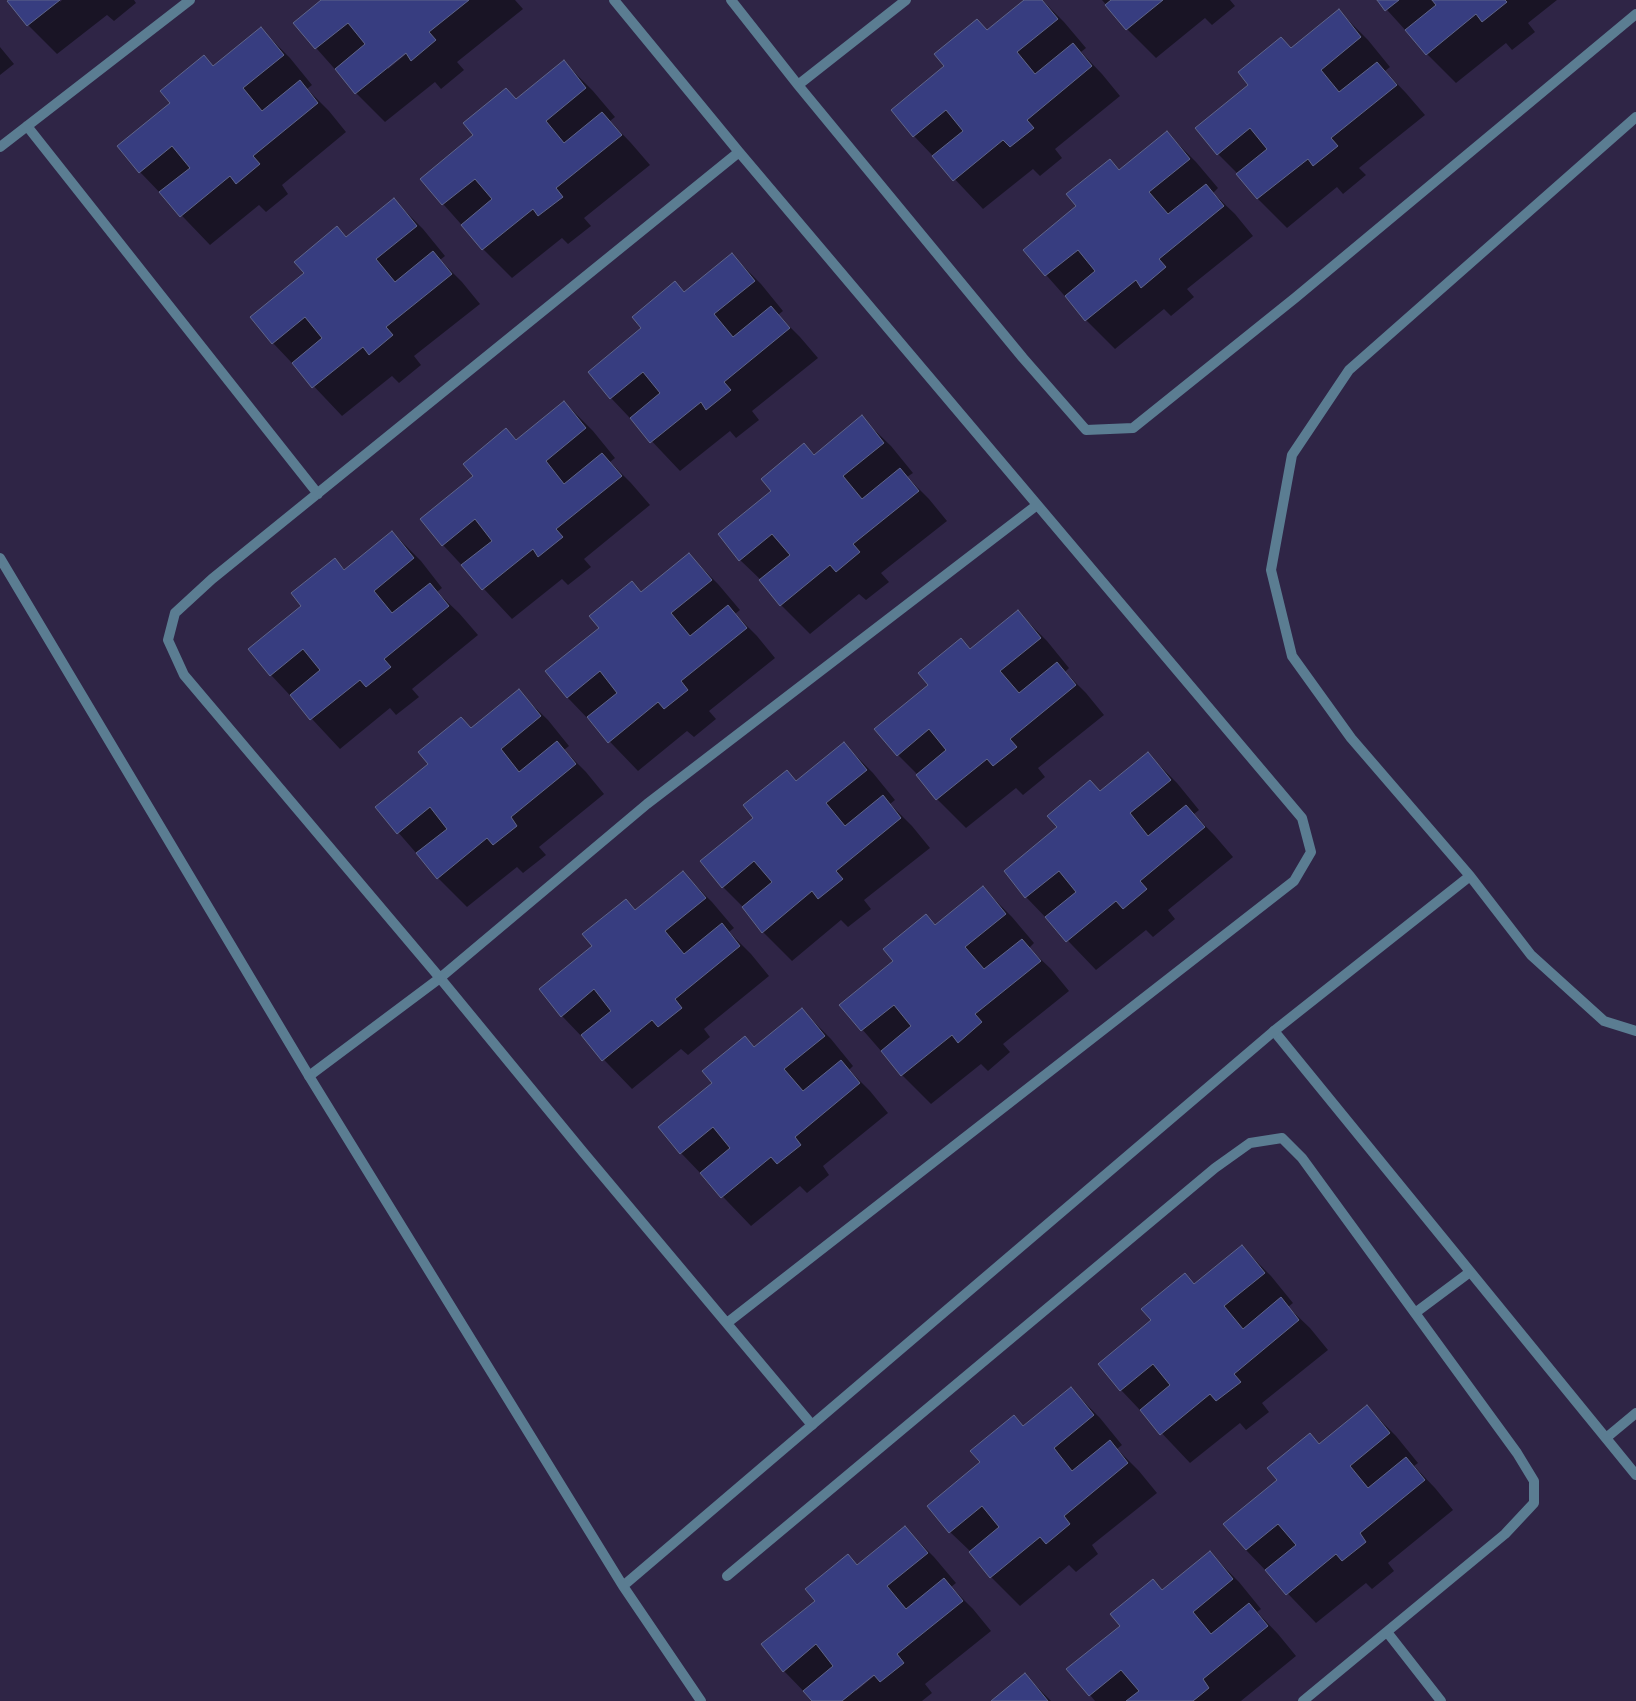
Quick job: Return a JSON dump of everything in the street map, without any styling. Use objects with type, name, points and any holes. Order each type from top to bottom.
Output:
[{"type":"street","points":[[0,147],[190,0]]},
{"type":"street","points":[[614,0],[739,152],[1302,818],[1310,852],[1294,881],[727,1323]]},
{"type":"street","points":[[731,0],[798,85],[1023,358],[1086,430],[1133,428],[1295,298],[1636,14]]},
{"type":"street","points":[[798,85],[906,0]]},
{"type":"street","points":[[1636,117],[1349,370],[1292,455],[1271,570],[1292,656],[1351,738],[1470,876],[1531,955],[1604,1021],[1636,1031]]},
{"type":"street","points":[[27,126],[318,494]]},
{"type":"street","points":[[739,152],[212,579],[175,613],[168,640],[184,675],[812,1424]]},
{"type":"street","points":[[309,1076],[440,978],[647,804],[1037,504]]},
{"type":"street","points":[[0,558],[309,1076],[623,1586],[701,1701]]},
{"type":"street","points":[[623,1586],[1274,1031],[1470,876]]},
{"type":"street","points":[[1274,1031],[1636,1475]]},
{"type":"street","points":[[727,1576],[1215,1168],[1250,1143],[1282,1138],[1302,1158],[1521,1460],[1534,1481],[1534,1502],[1505,1534],[1303,1701]]},
{"type":"street","points":[[1415,1313],[1470,1272]]},
{"type":"street","points":[[1606,1438],[1636,1413]]},
{"type":"street","points":[[1387,1632],[1441,1701]]},
{"type":"building","points":[[60,0],[27,26],[7,1]]},
{"type":"building","points":[[321,0],[469,0],[429,32],[436,40],[411,61],[406,53],[355,94],[335,69],[365,44],[348,23],[315,49],[293,23]]},
{"type":"building","points":[[1024,0],[1042,0],[1058,19],[1017,52],[1035,74],[1073,43],[1092,66],[1027,120],[1034,128],[1010,147],[1003,140],[953,181],[932,156],[963,131],[946,110],[913,137],[891,110],[944,66],[934,54],[977,19],[987,30]]},
{"type":"building","points":[[1111,0],[1163,0],[1126,30],[1105,5]]},
{"type":"building","points":[[1377,0],[1399,0],[1385,11]]},
{"type":"building","points":[[1432,0],[1505,0],[1507,2],[1482,22],[1476,14],[1426,55],[1405,30],[1436,5]]},
{"type":"building","points":[[1339,9],[1361,37],[1321,70],[1339,92],[1377,62],[1397,85],[1331,138],[1338,146],[1313,166],[1308,159],[1257,199],[1236,174],[1267,149],[1250,128],[1217,155],[1195,128],[1248,85],[1238,72],[1281,37],[1291,48]]},
{"type":"building","points":[[261,27],[284,55],[243,88],[262,111],[300,80],[318,103],[253,156],[260,164],[236,184],[230,176],[180,217],[159,192],[190,168],[172,146],[139,173],[117,146],[170,103],[160,91],[204,55],[213,66]]},
{"type":"building","points":[[564,60],[586,88],[546,121],[564,143],[602,112],[622,135],[556,188],[563,197],[538,216],[533,209],[482,250],[461,225],[492,199],[475,179],[442,205],[420,179],[473,135],[463,123],[506,88],[516,99]]},
{"type":"building","points":[[1167,131],[1190,159],[1149,192],[1168,214],[1206,184],[1224,206],[1159,259],[1166,267],[1141,288],[1136,280],[1085,321],[1065,296],[1095,271],[1078,250],[1045,276],[1023,250],[1076,206],[1066,194],[1110,159],[1119,170]]},
{"type":"building","points":[[394,198],[417,226],[376,259],[395,282],[433,251],[452,274],[386,327],[393,335],[369,355],[363,347],[312,388],[292,363],[322,338],[305,317],[272,344],[250,317],[304,273],[294,262],[337,226],[346,237]]},
{"type":"building","points":[[732,253],[755,281],[714,314],[733,337],[771,306],[790,328],[724,382],[731,390],[706,410],[701,402],[650,443],[630,418],[660,393],[643,372],[610,399],[588,372],[641,328],[632,317],[675,281],[684,292]]},
{"type":"building","points":[[564,401],[586,428],[546,461],[564,484],[602,453],[622,476],[556,529],[563,537],[538,557],[533,549],[482,590],[461,565],[492,541],[475,519],[442,546],[420,519],[473,476],[463,464],[506,428],[516,440]]},
{"type":"building","points":[[862,415],[884,443],[843,476],[862,499],[900,468],[919,491],[853,544],[860,552],[836,572],[830,565],[780,606],[759,580],[790,555],[772,534],[739,561],[718,534],[771,491],[761,479],[804,443],[814,455]]},
{"type":"building","points":[[392,531],[414,558],[374,591],[392,613],[430,583],[449,606],[384,659],[391,667],[366,687],[360,680],[310,720],[290,695],[320,670],[303,649],[270,676],[248,649],[301,606],[291,593],[335,558],[344,570]]},
{"type":"building","points":[[689,553],[712,580],[671,613],[690,636],[728,605],[747,628],[681,681],[688,690],[664,709],[658,702],[608,743],[587,717],[617,693],[600,671],[567,698],[545,671],[599,628],[589,616],[632,581],[641,592]]},
{"type":"building","points":[[1018,610],[1041,638],[1000,671],[1019,693],[1057,662],[1076,685],[1010,739],[1017,747],[993,766],[987,759],[936,800],[916,775],[946,750],[929,729],[897,756],[874,729],[928,685],[918,673],[961,638],[970,649]]},
{"type":"building","points":[[519,689],[541,716],[501,749],[519,772],[557,741],[576,764],[511,817],[517,826],[493,845],[487,838],[437,879],[416,853],[447,829],[430,807],[397,834],[375,807],[428,764],[418,752],[461,717],[471,728]]},
{"type":"building","points":[[844,742],[867,770],[826,803],[845,826],[883,795],[901,818],[836,871],[843,879],[818,899],[812,891],[762,933],[742,907],[772,882],[754,861],[722,888],[700,861],[753,818],[743,805],[787,770],[796,781]]},
{"type":"building","points":[[1148,752],[1171,780],[1130,813],[1148,836],[1186,805],[1205,827],[1140,881],[1147,889],[1123,909],[1116,901],[1066,942],[1045,917],[1076,892],[1059,871],[1025,898],[1004,871],[1057,827],[1047,816],[1090,780],[1100,791]]},
{"type":"building","points":[[683,871],[706,898],[665,931],[684,954],[722,923],[740,946],[675,999],[682,1008],[658,1027],[652,1020],[602,1061],[581,1035],[611,1011],[594,989],[561,1017],[539,989],[592,946],[582,934],[626,899],[635,910]]},
{"type":"building","points":[[983,886],[1006,914],[965,947],[984,969],[1022,939],[1041,961],[975,1014],[982,1022],[958,1043],[952,1035],[901,1076],[881,1051],[911,1026],[894,1005],[861,1031],[839,1005],[893,961],[883,949],[926,914],[935,925]]},
{"type":"building","points":[[802,1008],[825,1036],[784,1069],[803,1091],[841,1060],[860,1083],[795,1137],[801,1145],[777,1164],[771,1157],[721,1198],[700,1173],[730,1148],[713,1127],[680,1154],[658,1127],[712,1083],[702,1071],[745,1036],[754,1047]]},
{"type":"building","points":[[1242,1245],[1265,1273],[1224,1306],[1243,1329],[1281,1297],[1299,1320],[1234,1374],[1241,1382],[1216,1401],[1210,1394],[1160,1435],[1140,1410],[1170,1385],[1153,1364],[1120,1391],[1098,1364],[1151,1320],[1141,1309],[1185,1273],[1194,1284]]},
{"type":"building","points":[[1071,1387],[1094,1415],[1054,1448],[1072,1471],[1110,1440],[1128,1463],[1064,1516],[1070,1524],[1046,1544],[1040,1537],[990,1578],[969,1552],[999,1527],[982,1506],[949,1533],[927,1506],[980,1462],[970,1451],[1014,1415],[1023,1426]]},
{"type":"building","points":[[1367,1405],[1390,1433],[1350,1466],[1368,1488],[1406,1457],[1425,1480],[1360,1533],[1366,1542],[1342,1561],[1336,1554],[1286,1595],[1265,1570],[1296,1545],[1278,1524],[1246,1550],[1223,1524],[1277,1480],[1267,1468],[1310,1433],[1319,1444]]},
{"type":"building","points":[[905,1526],[928,1553],[887,1586],[906,1609],[944,1578],[963,1601],[897,1654],[904,1663],[880,1682],[874,1675],[842,1701],[812,1701],[803,1691],[833,1666],[816,1644],[783,1672],[761,1644],[815,1601],[805,1589],[848,1554],[857,1565]]},
{"type":"building","points":[[1210,1551],[1233,1579],[1193,1612],[1211,1634],[1249,1603],[1268,1626],[1203,1679],[1209,1688],[1193,1701],[1126,1701],[1139,1691],[1121,1670],[1089,1696],[1066,1669],[1120,1626],[1110,1614],[1153,1579],[1162,1590]]},
{"type":"building","points":[[1025,1673],[1048,1701],[991,1701]]}]
